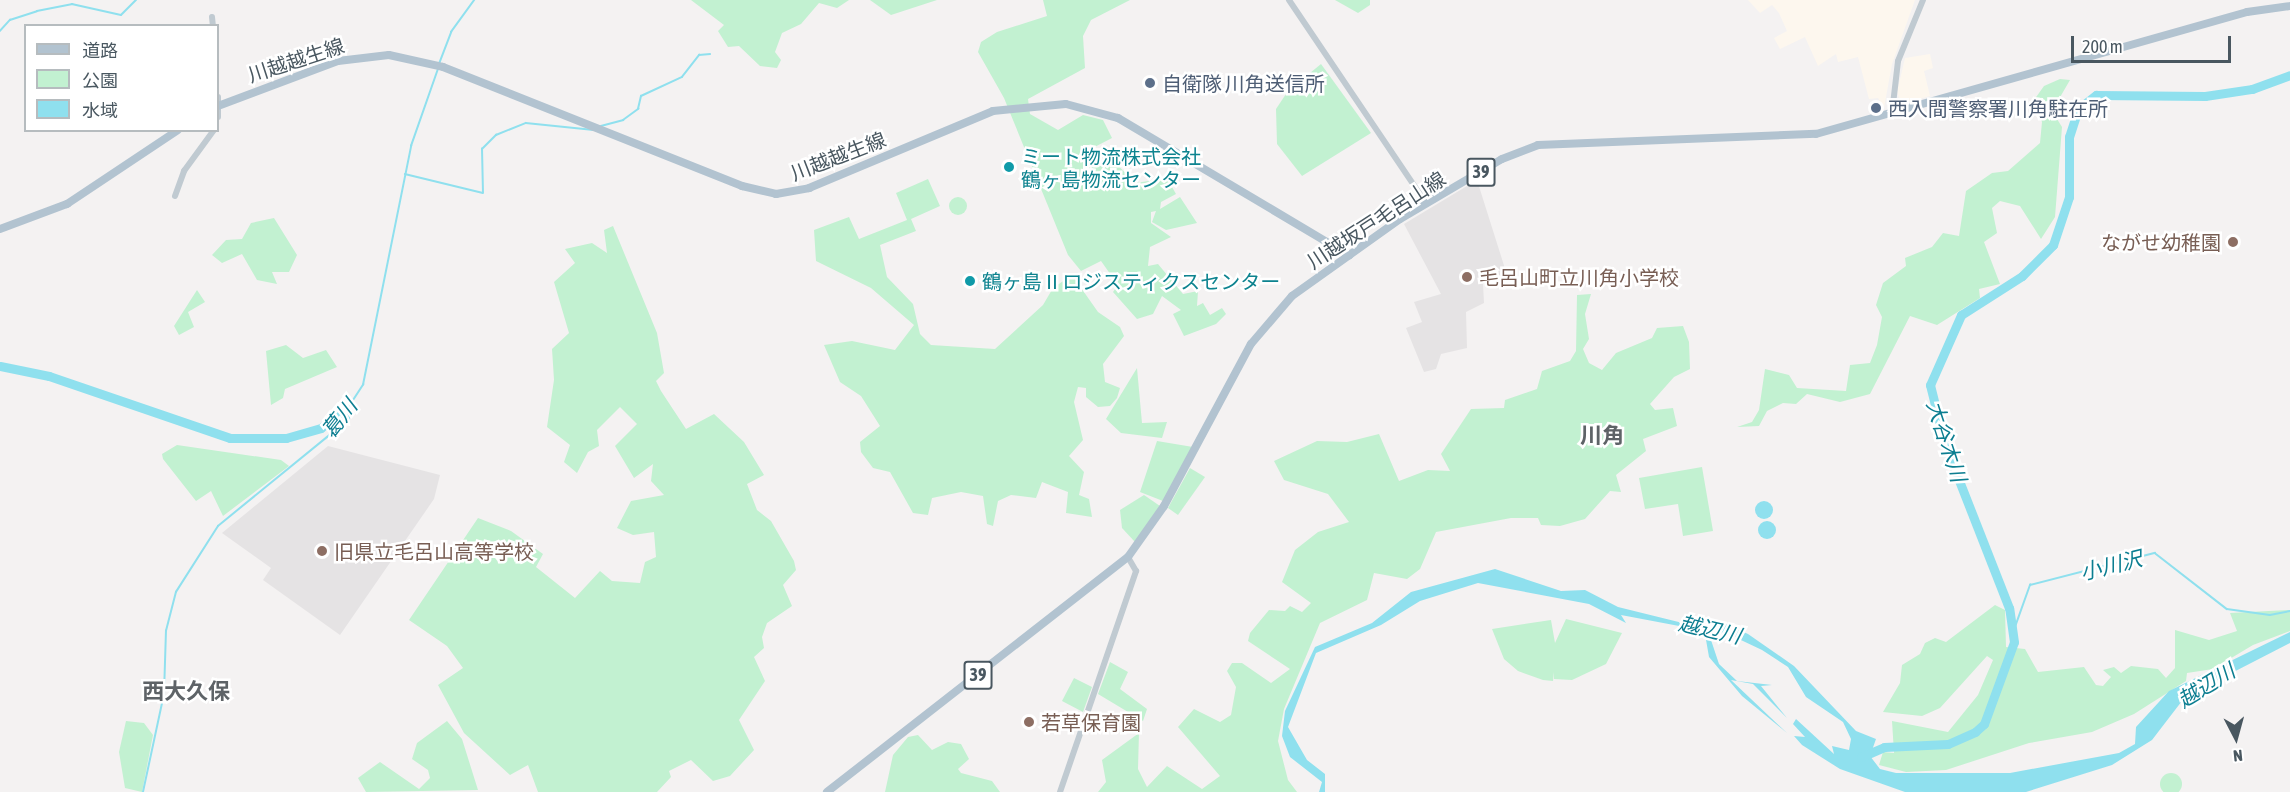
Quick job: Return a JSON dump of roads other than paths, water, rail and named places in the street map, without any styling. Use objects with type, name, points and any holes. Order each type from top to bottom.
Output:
[{"type":"main road","name":"川越坂戸毛呂山線","points":[[827,792],[1128,557],[1164,507],[1261,331],[1292,296],[1426,203],[1533,146],[1787,138],[1892,113],[2247,12],[2290,6]]},
{"type":"main road","name":"川越越生線","points":[[219,106],[364,56],[439,66],[771,194],[809,188],[993,111],[1040,104],[1092,109],[1134,127],[1349,255]]},
{"type":"main road","points":[[0,230],[67,204],[175,132]]},
{"type":"street","points":[[1289,0],[1426,203]]},
{"type":"street","points":[[1892,113],[1898,61],[1923,0]]},
{"type":"street","points":[[212,17],[213,24]]},
{"type":"street","points":[[175,196],[184,171],[213,132]]},
{"type":"street","points":[[1060,792],[1136,571],[1128,557]]},
{"type":"water","points":[[1764,501],[1770,504],[1773,510],[1770,516],[1764,519],[1758,516],[1755,510],[1758,504]]},
{"type":"water","points":[[1767,521],[1773,524],[1776,530],[1773,536],[1767,539],[1761,536],[1758,530],[1761,524]]},
{"type":"water","name":"越辺川","points":[[1495,569],[1561,591],[1585,590],[1618,607],[1711,630],[1721,622],[1748,634],[1794,666],[1856,731],[1876,739],[1870,756],[1880,769],[1896,773],[2010,773],[2119,753],[2135,744],[2136,727],[2169,691],[2290,632],[2290,643],[2185,697],[2152,740],[2112,765],[2026,792],[1905,792],[1840,769],[1802,745],[1794,736],[1805,737],[1793,724],[1796,719],[1834,754],[1832,746],[1849,750],[1851,739],[1843,722],[1806,697],[1788,667],[1762,650],[1724,632],[1710,637],[1719,664],[1737,681],[1772,685],[1761,686],[1787,718],[1753,684],[1731,680],[1787,733],[1742,696],[1709,657],[1705,634],[1695,629],[1621,615],[1626,623],[1589,604],[1478,583],[1420,601],[1381,625],[1316,653],[1288,727],[1307,760],[1325,774],[1325,792],[1319,792],[1322,782],[1290,757],[1282,736],[1285,711],[1315,647],[1372,623],[1411,592]]},
{"type":"waterway","points":[[0,31],[10,20],[37,11],[72,4],[121,15],[136,0]]},
{"type":"waterway","name":"葛川","points":[[439,64],[451,32],[474,0]]},
{"type":"waterway","points":[[601,126],[623,120],[638,109],[641,96],[682,77],[699,55],[710,54]]},
{"type":"waterway","name":"葛川","points":[[143,792],[164,694],[166,631],[176,592],[218,526],[331,434],[363,385],[411,146],[438,69]]},
{"type":"waterway","name":"大谷木川","points":[[1861,757],[1884,747],[1948,744],[1975,732],[1984,724],[2014,642],[2009,608],[1945,445],[1930,385],[1961,315],[2022,276],[2053,245],[2069,197],[2069,137],[2078,109],[2096,95],[2205,96],[2252,89],[2290,75]]},
{"type":"waterway","points":[[405,174],[483,193],[482,149],[496,135],[526,123],[594,130]]},
{"type":"waterway","points":[[0,366],[49,376],[230,438],[286,438],[321,428],[337,413],[345,416]]},
{"type":"waterway","name":"小川沢","points":[[2015,627],[2030,585],[2155,553],[2227,609],[2270,615],[2290,611]]},
{"type":"place","name":"自衛隊 川角送信所","points":[[1150,83]]},
{"type":"place","name":"西入間警察署川角駐在所","points":[[1876,108]]},
{"type":"place","name":"ミート物流株式会社 鶴ヶ島物流センター","points":[[1009,167]]},
{"type":"place","name":"ながせ幼稚園","points":[[2233,242]]},
{"type":"place","name":"毛呂山町立川角小学校","points":[[1467,277]]},
{"type":"place","name":"鶴ヶ島Ⅱロジスティクスセンター","points":[[970,281]]},
{"type":"place","name":"旧県立毛呂山高等学校","points":[[322,551]]},
{"type":"place","name":"若草保育園","points":[[1029,722]]},
{"type":"district","name":"川角","points":[[1602,436]]},
{"type":"district","name":"西大久保","points":[[186,692]]}]
